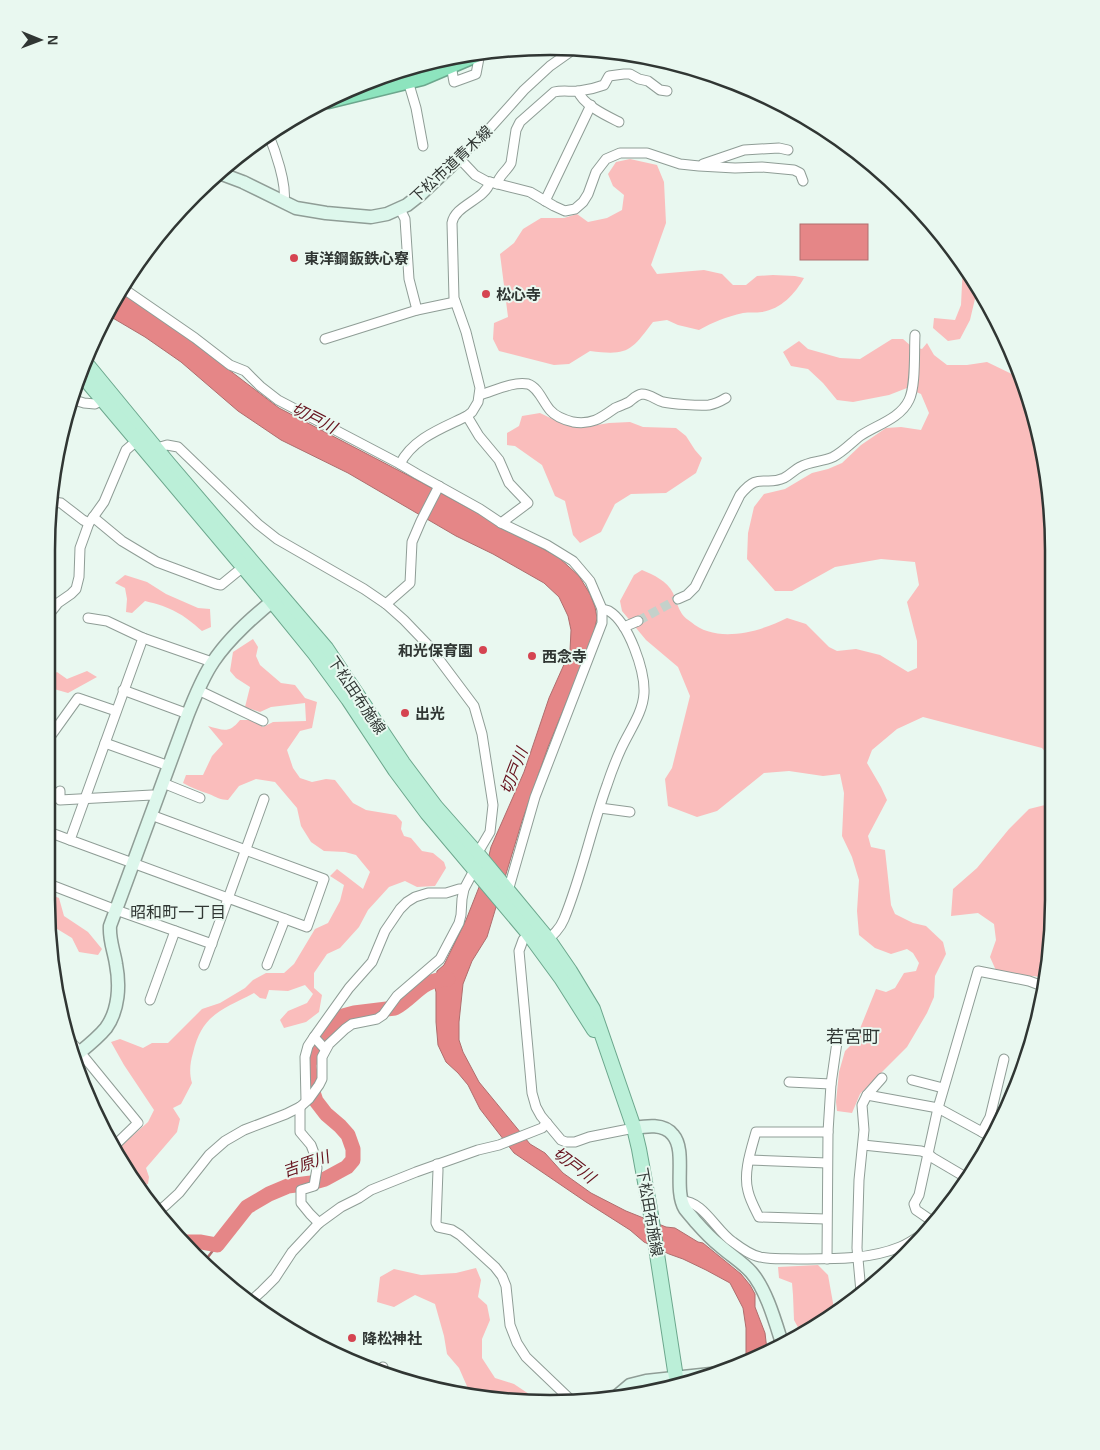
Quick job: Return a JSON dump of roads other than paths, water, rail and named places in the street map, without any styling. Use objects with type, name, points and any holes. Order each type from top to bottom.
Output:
[{"type":"highway","points":[[366,91],[408,81],[448,66]]},
{"type":"main road","name":"下松田布施線","points":[[90,369],[107,396],[243,567],[276,597],[326,648],[403,763],[477,862],[505,893],[544,943],[561,978],[604,1045],[634,1128],[651,1215],[677,1378]]},
{"type":"main road","name":"下松田布施線","points":[[86,378],[107,396]]},
{"type":"main road","name":"下松田布施線","points":[[141,437],[157,448],[276,597]]},
{"type":"street","name":"下松市道青木線","points":[[227,176],[296,208],[306,210],[371,217],[400,209],[421,194],[490,128],[550,66],[565,55]]},
{"type":"street","points":[[451,65],[454,82],[476,74],[479,60]]},
{"type":"street","points":[[400,464],[403,458],[424,437],[467,416],[478,402],[480,388],[466,332],[455,302],[452,223],[453,218],[485,192],[509,168],[516,130],[520,122],[554,92],[592,89],[604,85],[610,76],[630,74],[648,81],[660,90],[667,91]]},
{"type":"street","points":[[408,81],[416,108],[423,146]]},
{"type":"street","points":[[578,91],[580,97],[591,106],[619,122]]},
{"type":"street","points":[[545,201],[591,106]]},
{"type":"street","points":[[271,141],[286,193],[284,202]]},
{"type":"street","points":[[698,166],[744,150],[779,148],[788,150]]},
{"type":"street","points":[[459,158],[475,175],[494,183],[530,192],[565,211],[575,209],[583,202],[596,172],[606,159],[620,153],[647,152],[669,161],[698,166],[762,167],[794,170],[800,173],[803,181]]},
{"type":"street","points":[[400,209],[405,219],[409,279],[417,310]]},
{"type":"street","points":[[128,292],[195,338],[230,365],[245,371],[278,400],[400,464],[501,523],[547,545],[573,561],[590,581],[602,609],[602,623],[535,797],[505,893]]},
{"type":"street","points":[[325,339],[417,310],[455,302]]},
{"type":"street","points":[[678,599],[687,595],[698,583],[740,496],[748,486],[756,481],[777,480],[787,477],[806,464],[827,460],[903,410],[912,390],[915,336]]},
{"type":"street","points":[[480,395],[497,388],[531,385],[551,411],[561,418],[573,422],[600,419],[636,396],[643,394],[661,402],[709,405],[726,398]]},
{"type":"street","points":[[78,402],[95,404],[107,396]]},
{"type":"street","points":[[467,416],[479,436],[498,460],[509,483],[528,503],[501,523]]},
{"type":"street","points":[[55,607],[76,588],[79,577],[80,548],[91,520],[104,502],[126,450],[141,437]]},
{"type":"street","points":[[157,448],[167,444],[178,447],[258,524],[277,539],[364,589],[386,604],[429,646],[474,706],[482,734],[492,804],[490,832],[464,889],[459,923],[440,959],[397,996],[377,1019],[352,1024],[325,1050],[322,1057],[322,1079],[320,1085],[305,1102],[244,1130],[225,1141],[209,1155],[179,1193],[163,1208]]},
{"type":"street","points":[[386,604],[410,583],[412,542],[439,488]]},
{"type":"street","points":[[57,503],[61,503],[83,520],[91,520],[157,562],[216,584],[221,585],[243,567]]},
{"type":"street","points":[[79,1052],[106,1028],[113,1015],[118,996],[118,983],[109,936],[110,926],[198,690],[212,662],[236,635],[276,597]]},
{"type":"street","points":[[544,943],[559,930],[564,919],[621,748],[642,706],[644,693],[643,677],[631,639],[624,627],[609,611],[602,609]]},
{"type":"street","points":[[88,618],[107,621],[143,638],[212,662]]},
{"type":"street","points":[[624,627],[638,621]]},
{"type":"street","points":[[70,840],[143,638]]},
{"type":"street","points":[[123,690],[188,714]]},
{"type":"street","points":[[198,690],[263,721]]},
{"type":"street","points":[[55,730],[78,698],[116,711]]},
{"type":"street","points":[[105,743],[169,766]]},
{"type":"street","points":[[163,784],[200,798]]},
{"type":"street","points":[[60,791],[60,800],[152,795],[158,797]]},
{"type":"street","points":[[204,965],[264,799]]},
{"type":"street","points":[[600,808],[630,812]]},
{"type":"street","points":[[55,834],[307,927],[324,879],[151,816]]},
{"type":"street","points":[[55,887],[212,944]]},
{"type":"street","points":[[319,1223],[301,1203],[301,1190],[314,1186],[317,1168],[311,1145],[300,1132],[305,1102],[305,1057],[308,1046],[349,988],[372,962],[385,931],[400,909],[415,897],[428,893],[446,893],[464,889]]},
{"type":"street","points":[[267,965],[284,918]]},
{"type":"street","points":[[532,929],[519,950],[528,1060],[532,1093],[536,1107],[546,1123],[561,1140],[566,1142],[575,1142],[589,1137],[650,1126],[664,1128],[673,1133],[677,1140],[679,1152],[681,1200],[686,1211],[706,1233],[752,1273],[768,1303],[780,1338]]},
{"type":"street","points":[[150,1000],[175,931]]},
{"type":"street","points":[[928,1218],[916,1210],[914,1204],[919,1195],[943,1088],[978,971],[1037,984]]},
{"type":"street","points":[[314,1037],[325,1050]]},
{"type":"street","points":[[826,1259],[828,1132],[831,1084],[837,1042]]},
{"type":"street","points":[[81,1058],[138,1123],[118,1142]]},
{"type":"street","points":[[982,1132],[990,1117],[1004,1059]]},
{"type":"street","points":[[860,1285],[857,1248],[859,1180],[864,1130],[862,1105],[867,1095],[882,1078]]},
{"type":"street","points":[[912,1080],[943,1088]]},
{"type":"street","points":[[789,1082],[831,1084]]},
{"type":"street","points":[[867,1095],[938,1108],[986,1134]]},
{"type":"street","points":[[255,1297],[275,1278],[292,1252],[319,1223],[341,1207],[370,1190],[437,1164],[502,1144],[542,1128],[546,1123]]},
{"type":"street","points":[[826,1219],[758,1218],[747,1191],[746,1180],[756,1132],[828,1132]]},
{"type":"street","points":[[863,1145],[927,1153],[932,1158],[962,1175]]},
{"type":"street","points":[[749,1160],[827,1163]]},
{"type":"street","points":[[437,1164],[436,1223],[438,1227],[452,1230],[460,1235],[495,1267],[502,1276],[506,1286],[510,1325],[517,1344],[526,1357],[565,1395]]},
{"type":"street","points":[[681,1200],[693,1203],[708,1216],[719,1231],[730,1241],[758,1257],[826,1259],[878,1254],[904,1246]]},
{"type":"street","points":[[626,1389],[630,1385],[646,1381],[665,1381]]},
{"type":"waterway","name":"吉原川","points":[[193,1242],[217,1245],[247,1207],[269,1194],[288,1186],[325,1179],[347,1167],[353,1160],[353,1149],[348,1135],[326,1114],[316,1101],[311,1086],[309,1065],[314,1048],[326,1030],[343,1016],[395,1008],[425,985],[448,979]]},
{"type":"waterway","points":[[208,1257],[217,1245]]},
{"type":"tunnel","points":[[638,621],[678,599]]},
{"type":"place","name":"東洋鋼鈑鉄心寮","points":[[294,258]]},
{"type":"place","name":"松心寺","points":[[486,294]]},
{"type":"place","name":"和光保育園","points":[[483,650]]},
{"type":"place","name":"西念寺","points":[[532,656]]},
{"type":"place","name":"出光","points":[[405,713]]},
{"type":"place","name":"降松神社","points":[[352,1338]]},
{"type":"district","name":"昭和町一丁目","points":[[178,912]]},
{"type":"district","name":"若宮町","points":[[853,1037]]},
{"type":"water label","name":"切戸川","points":[[314,418]]},
{"type":"water label","name":"切戸川","points":[[514,771]]},
{"type":"water label","name":"切戸川","points":[[574,1165]]}]
